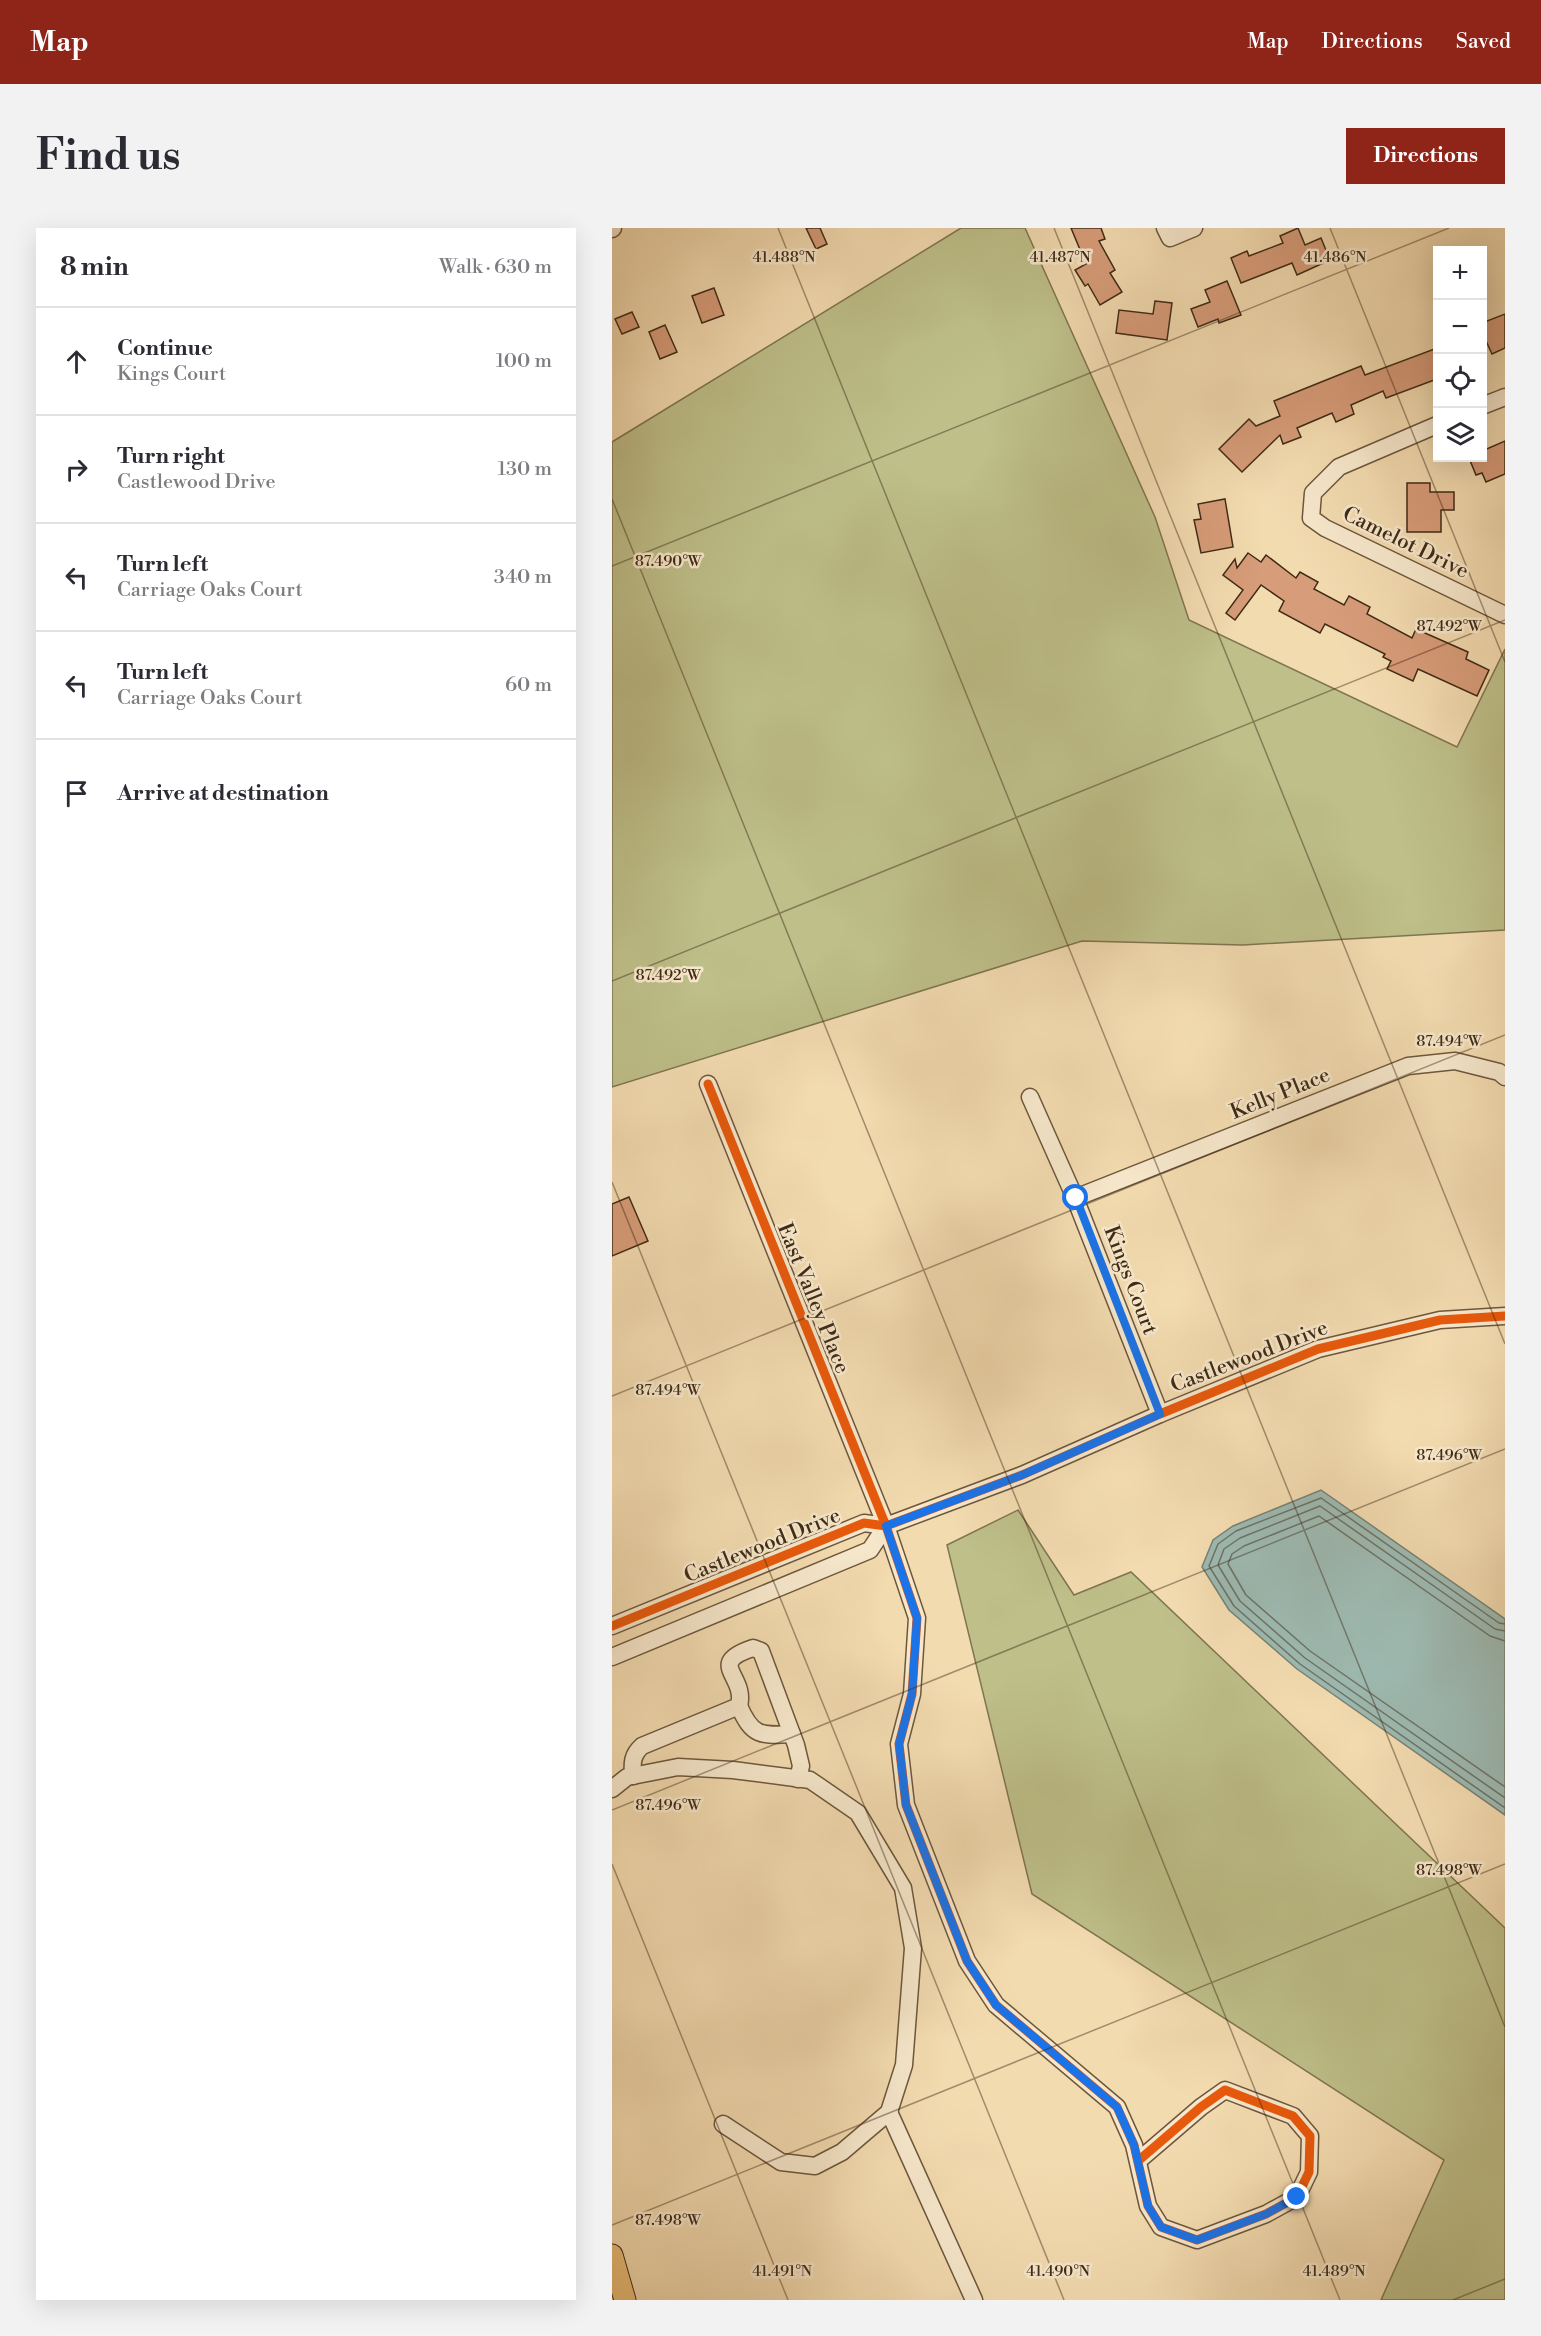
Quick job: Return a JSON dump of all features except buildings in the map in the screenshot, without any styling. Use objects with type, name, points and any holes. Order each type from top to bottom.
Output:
[{"type":"main road","points":[[612,2255],[619,2289]]},
{"type":"street","points":[[1168,233],[1194,228]]},
{"type":"street","points":[[1487,404],[1505,397]]},
{"type":"street","name":"Camelot Drive","points":[[1433,427],[1339,467],[1314,493],[1311,518],[1326,528],[1505,615]]},
{"type":"street","name":"Kelly Place","points":[[1076,1198],[1408,1066],[1455,1061],[1499,1072],[1505,1077]]},
{"type":"street","name":"East Valley Place","points":[[708,1084],[886,1526],[917,1618],[912,1694],[899,1744],[906,1805],[967,1961],[996,2005],[1117,2107],[1134,2145],[1138,2161]]},
{"type":"street","name":"Kings Court","points":[[1030,1097],[1076,1198],[1160,1414]]},
{"type":"street","name":"Castlewood Drive","points":[[612,1626],[864,1522],[886,1526],[1022,1475],[1160,1414],[1318,1349],[1440,1320],[1505,1316]]},
{"type":"street","points":[[612,1657],[870,1550],[886,1526]]},
{"type":"street","points":[[792,1734],[768,1736],[752,1729],[739,1706],[741,1697],[729,1664],[731,1657],[753,1648],[761,1652],[792,1734],[801,1766],[798,1779]]},
{"type":"street","points":[[633,1776],[632,1761],[635,1752],[642,1746],[739,1706]]},
{"type":"street","points":[[612,1788],[627,1777],[678,1767],[733,1770],[810,1780],[858,1813],[903,1888],[913,1948],[904,2065],[889,2112],[842,2152],[815,2166],[782,2162],[723,2124]]},
{"type":"street","points":[[1225,2090],[1293,2116],[1310,2136],[1309,2172],[1297,2197],[1266,2214],[1197,2240],[1161,2227],[1148,2206],[1138,2161],[1201,2107],[1225,2090]]},
{"type":"street","points":[[889,2112],[974,2300]]},
{"type":"green space","points":[[961,228],[1025,228],[1155,517],[1189,620],[1457,747],[1505,649],[1505,930],[1243,945],[1082,941],[612,1087],[612,442]]},
{"type":"green space","points":[[1018,1510],[1074,1595],[1131,1572],[1505,1928],[1505,2300],[1381,2300],[1444,2160],[1032,1894],[947,1545]]},
{"type":"water","points":[[1321,1490],[1505,1619],[1505,1815],[1297,1669],[1229,1610],[1202,1567],[1213,1540],[1233,1526]]},
{"type":"cycle path","points":[[708,1084],[886,1526],[917,1618],[912,1694],[899,1744],[906,1805],[967,1961],[996,2005],[1117,2107],[1134,2145],[1148,2206],[1161,2227],[1197,2240],[1266,2214],[1297,2197],[1309,2172],[1310,2136],[1293,2116],[1225,2090],[1201,2107],[1138,2161]]},
{"type":"cycle path","points":[[612,1626],[864,1523],[886,1526],[1022,1475],[1160,1414],[1318,1349],[1440,1320],[1505,1316]]},
{"type":"route","points":[[1076,1198],[1160,1414],[1022,1475],[886,1526],[917,1618],[912,1694],[899,1744],[906,1805],[967,1961],[996,2005],[1117,2107],[1134,2145],[1148,2206],[1161,2227],[1197,2240],[1266,2214],[1297,2197]]}]
